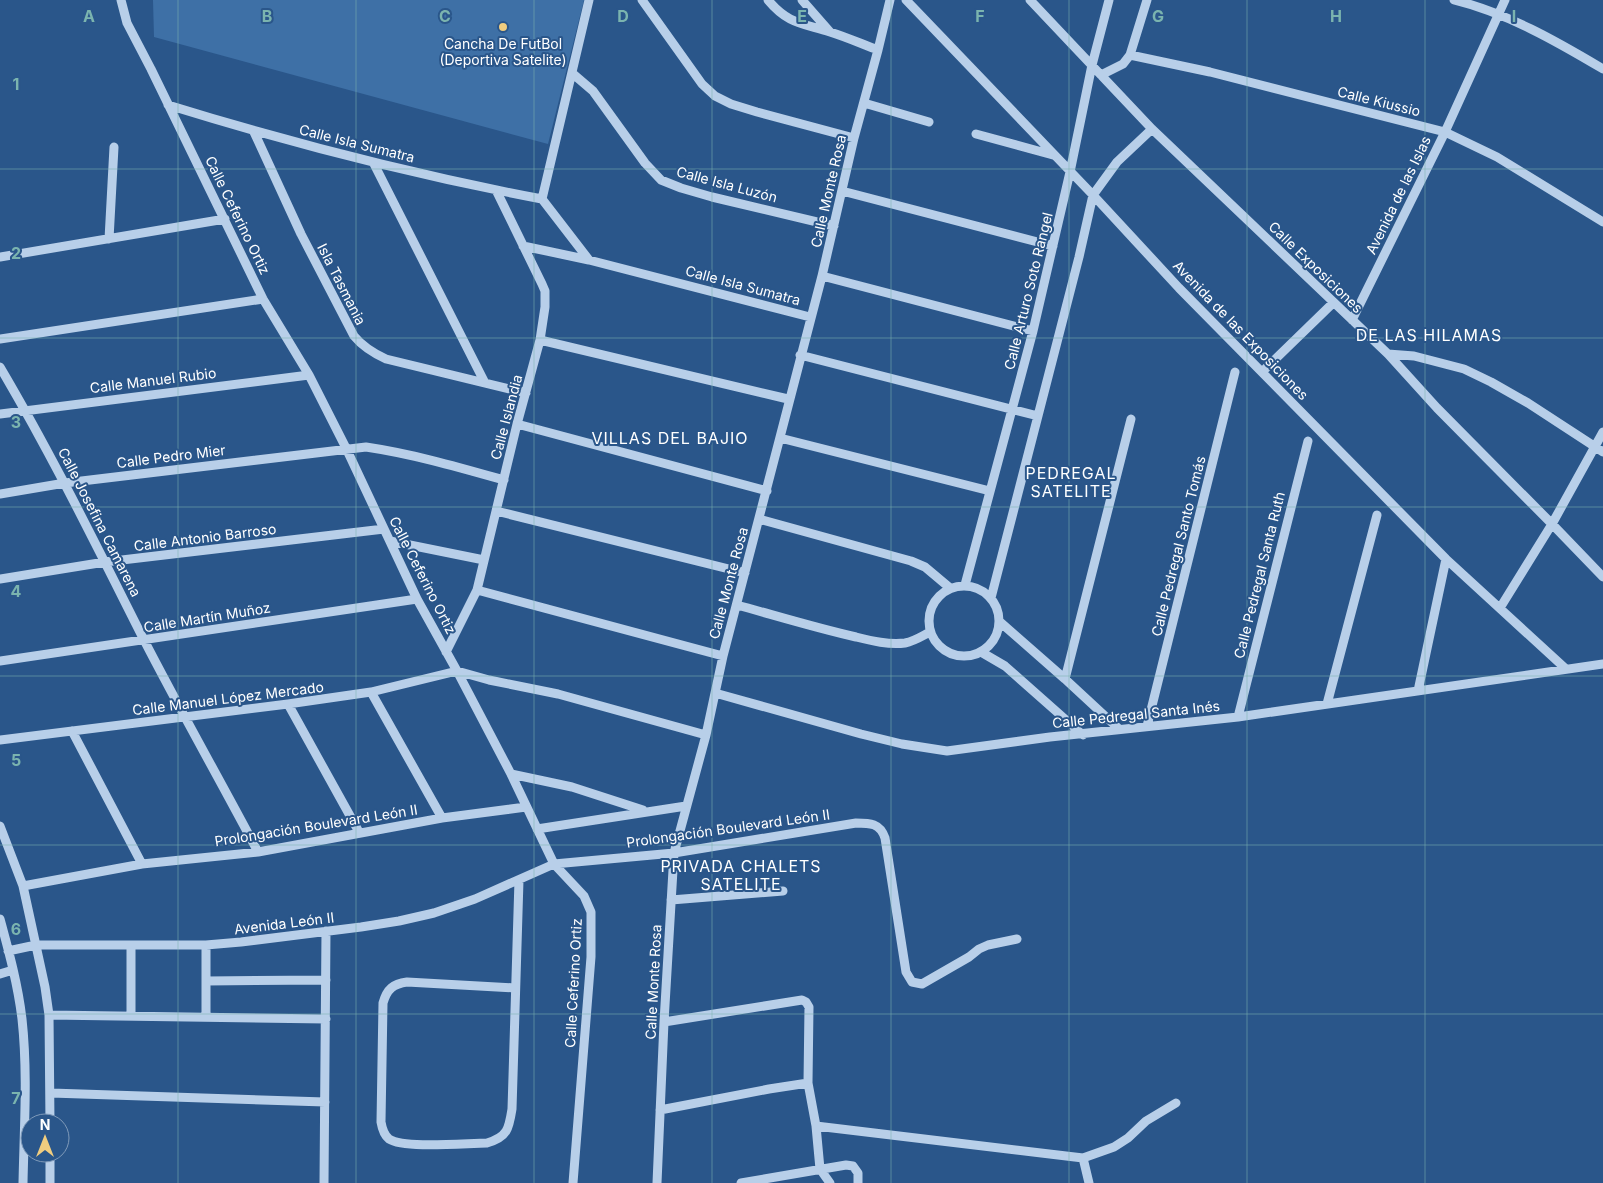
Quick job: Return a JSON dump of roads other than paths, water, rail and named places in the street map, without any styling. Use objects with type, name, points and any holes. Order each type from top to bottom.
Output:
[{"type":"street","name":"Calle Ceferino Ortiz","points":[[121,0],[127,24],[263,299],[309,375],[346,448],[417,599],[458,671],[554,864],[584,896],[591,912],[591,957],[573,1183]]},
{"type":"street","points":[[588,260],[542,199],[589,0]]},
{"type":"street","points":[[642,0],[702,84],[715,96],[731,104],[757,112],[854,138]]},
{"type":"street","points":[[768,0],[784,16],[878,50]]},
{"type":"street","points":[[802,0],[830,32]]},
{"type":"street","name":"Calle Monte Rosa","points":[[657,1183],[674,853],[706,735],[723,656],[767,491],[788,399],[822,276],[854,138],[890,0]]},
{"type":"street","name":"Avenida de las Exposiciones","points":[[906,0],[1093,195],[1179,288],[1446,559],[1566,669]]},
{"type":"street","name":"Calle Exposiciones","points":[[1030,0],[1152,129],[1388,354],[1437,408],[1603,578]]},
{"type":"street","name":"Calle Arturo Soto Rangel","points":[[965,586],[1033,331],[1070,172],[1092,65],[1109,0]]},
{"type":"street","points":[[1101,75],[1123,64],[1130,55],[1147,0]]},
{"type":"street","points":[[1454,0],[1477,6],[1523,25],[1569,48],[1603,69]]},
{"type":"street","name":"Avenida de las Islas","points":[[1352,320],[1445,132],[1505,0]]},
{"type":"street","name":"Calle Kiussio","points":[[1130,55],[1210,72],[1445,132],[1497,157],[1603,222]]},
{"type":"street","name":"Calle Isla Luzón","points":[[572,73],[593,90],[645,163],[661,180],[712,197],[834,226]]},
{"type":"street","points":[[864,103],[929,122]]},
{"type":"street","name":"Calle Isla Sumatra","points":[[168,106],[254,132],[373,162],[542,199]]},
{"type":"street","points":[[991,598],[1080,257],[1093,195],[1117,162],[1152,129]]},
{"type":"street","name":"Isla Tasmania","points":[[254,132],[301,234],[354,336],[360,343],[375,354],[386,359],[526,393]]},
{"type":"street","points":[[976,134],[1054,155]]},
{"type":"street","points":[[109,238],[114,147]]},
{"type":"street","points":[[373,162],[485,383]]},
{"type":"street","name":"Calle Islandia","points":[[446,652],[477,590],[517,424],[540,340],[545,307],[545,291],[496,190]]},
{"type":"street","points":[[842,191],[1053,246]]},
{"type":"street","points":[[0,257],[225,219]]},
{"type":"street","name":"Calle Isla Sumatra","points":[[523,246],[588,260],[810,317]]},
{"type":"street","points":[[822,276],[1033,331]]},
{"type":"street","points":[[0,339],[263,299]]},
{"type":"street","points":[[1262,372],[1333,303]]},
{"type":"street","points":[[540,340],[788,399]]},
{"type":"street","points":[[1388,354],[1414,356],[1464,369],[1491,382],[1528,404],[1599,450]]},
{"type":"street","points":[[800,355],[1038,416]]},
{"type":"street","name":"Calle Josefina Camarena","points":[[0,367],[26,410],[65,483],[144,640],[258,852]]},
{"type":"street","name":"Calle Pedregal Santo Tomás","points":[[1147,726],[1234,372]]},
{"type":"street","name":"Calle Manuel Rubio","points":[[0,414],[309,375]]},
{"type":"street","points":[[1065,678],[1131,419]]},
{"type":"street","points":[[517,424],[767,491]]},
{"type":"street","points":[[1500,608],[1599,450],[1603,432]]},
{"type":"street","points":[[780,438],[990,491]]},
{"type":"street","name":"Calle Pedregal Santa Ruth","points":[[1238,717],[1308,441]]},
{"type":"street","name":"Calle Pedro Mier","points":[[0,494],[65,483],[366,447],[389,450],[504,480]]},
{"type":"street","points":[[496,511],[745,573]]},
{"type":"street","points":[[1327,704],[1377,515]]},
{"type":"street","points":[[759,519],[911,561],[925,567],[950,588]]},
{"type":"street","name":"Calle Antonio Barroso","points":[[0,580],[105,562],[384,529]]},
{"type":"street","points":[[390,541],[484,560]]},
{"type":"street","points":[[1418,691],[1446,559]]},
{"type":"street","points":[[965,586],[980,589],[991,598],[998,609],[1000,622],[997,634],[991,644],[981,652],[969,656],[957,656],[945,651],[936,643],[930,632],[928,622],[932,606],[941,594],[950,588],[965,586]]},
{"type":"street","points":[[477,590],[723,656]]},
{"type":"street","name":"Calle Martín Muñoz","points":[[0,661],[417,599]]},
{"type":"street","points":[[737,604],[838,633],[874,641],[906,643],[917,640],[930,632]]},
{"type":"street","points":[[1000,622],[1065,678],[1118,729]]},
{"type":"street","points":[[981,652],[1005,666],[1083,735]]},
{"type":"street","name":"Calle Pedregal Santa Inés","points":[[715,692],[869,736],[902,744],[947,751],[1118,729],[1238,717],[1603,664]]},
{"type":"street","points":[[458,671],[489,680],[558,694],[706,735]]},
{"type":"street","name":"Calle Manuel López Mercado","points":[[0,740],[186,718],[371,692],[458,671]]},
{"type":"street","points":[[371,692],[442,818]]},
{"type":"street","points":[[288,704],[359,832]]},
{"type":"street","points":[[72,731],[142,864]]},
{"type":"street","points":[[510,774],[572,787],[645,811]]},
{"type":"street","name":"Prolongación Boulevard León II","points":[[537,829],[686,806]]},
{"type":"street","name":"Prolongación Boulevard León II","points":[[23,886],[142,864],[258,852],[442,818],[526,807]]},
{"type":"street","name":"Prolongación Boulevard León II","points":[[554,864],[674,853],[856,823],[870,823],[877,825],[883,831],[888,850],[906,972],[912,982],[922,984],[969,957],[979,949],[988,945],[1016,939]]},
{"type":"street","points":[[0,826],[23,886],[42,966],[49,1015],[50,1113]]},
{"type":"street","name":"Avenida León II","points":[[8,951],[36,945],[206,945],[399,921],[434,913],[474,899],[554,864]]},
{"type":"street","points":[[515,988],[407,982],[390,988],[385,995],[383,1003],[381,1122],[384,1132],[389,1139],[411,1144],[487,1143],[498,1140],[504,1135],[509,1124],[512,1109],[519,880]]},
{"type":"street","points":[[671,900],[783,891]]},
{"type":"street","points":[[0,919],[13,970],[22,1018],[25,1093],[23,1183]]},
{"type":"street","points":[[324,1183],[326,931]]},
{"type":"street","points":[[131,945],[132,1016]]},
{"type":"street","points":[[206,945],[206,1017]]},
{"type":"street","points":[[0,974],[13,970]]},
{"type":"street","points":[[206,981],[326,980]]},
{"type":"street","points":[[664,1022],[802,1000],[806,1002],[809,1007],[808,1083],[816,1126],[820,1169],[830,1183]]},
{"type":"street","points":[[49,1015],[326,1019]]},
{"type":"street","points":[[660,1110],[808,1083]]},
{"type":"street","points":[[51,1094],[325,1102]]},
{"type":"street","points":[[816,1126],[1083,1158],[1114,1147],[1128,1138],[1146,1121],[1176,1103]]},
{"type":"street","points":[[1083,1158],[1089,1183]]},
{"type":"street","points":[[50,1163],[50,1183]]},
{"type":"street","points":[[741,1183],[846,1165],[853,1166],[858,1174],[858,1183]]},
{"type":"place","name":"Cancha De FutBol (Deportiva Satelite)","points":[[503,27]]},
{"type":"district","name":"DE LAS HILAMAS","points":[[1429,335]]},
{"type":"district","name":"VILLAS DEL BAJIO","points":[[670,438]]},
{"type":"district","name":"PEDREGAL SATELITE","points":[[1071,482]]},
{"type":"district","name":"PRIVADA CHALETS SATELITE","points":[[741,875]]}]
